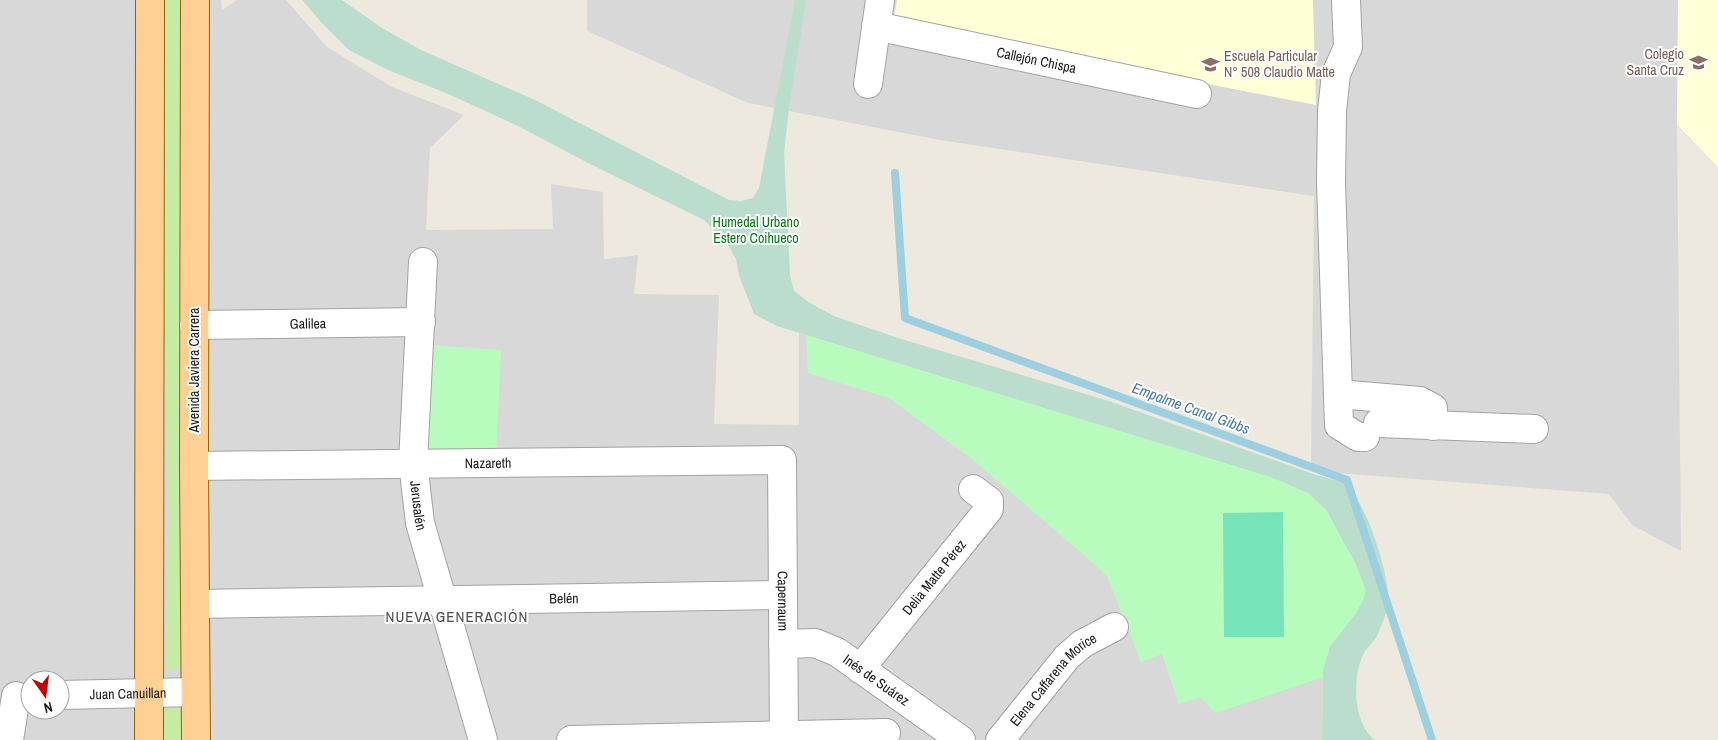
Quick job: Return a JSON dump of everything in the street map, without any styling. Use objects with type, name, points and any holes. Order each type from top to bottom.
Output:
[{"type":"main road","points":[[149,740],[150,0]]},
{"type":"main road","name":"Avenida Javiera Carrera","points":[[195,0],[194,466],[196,740]]},
{"type":"street","points":[[1346,0],[1348,47],[1336,74],[1332,112],[1331,183],[1339,425],[1358,437],[1372,430],[1433,426],[1534,429]]},
{"type":"street","name":"Callejón Chispa","points":[[868,84],[878,13],[1197,94]]},
{"type":"street","name":"Jerusalén","points":[[423,262],[413,463],[420,523],[483,740]]},
{"type":"street","name":"Galilea","points":[[194,326],[421,322]]},
{"type":"street","points":[[1338,394],[1420,401],[1432,408],[1433,426]]},
{"type":"street","name":"Nazareth","points":[[194,466],[782,460]]},
{"type":"street","name":"Capernaum","points":[[782,460],[784,737]]},
{"type":"street","name":"Delia Matte Pérez","points":[[860,669],[989,509],[989,501],[973,488]]},
{"type":"street","name":"Belén","points":[[196,604],[782,595]]},
{"type":"street","name":"Elena Caffarena Morice","points":[[1000,740],[1067,657],[1082,644],[1114,627]]},
{"type":"street","name":"Inés de Suárez","points":[[783,644],[815,643],[826,646],[961,740]]},
{"type":"street","name":"Juan Canuillan","points":[[70,695],[195,692]]},
{"type":"street","points":[[10,740],[15,696]]},
{"type":"street","points":[[572,740],[885,736],[890,718],[902,698]]},
{"type":"shaded area","points":[[0,0],[221,0],[222,10],[237,0],[286,0],[327,47],[392,87],[464,115],[430,148],[426,230],[553,229],[551,184],[603,192],[604,259],[638,255],[634,294],[719,295],[714,424],[799,425],[799,333],[961,384],[1323,670],[1322,740],[0,740]]},
{"type":"shaded area","points":[[587,0],[1718,0],[1718,167],[1677,126],[1681,551],[1632,525],[1609,494],[1311,471],[1314,196],[940,140],[748,103],[587,31]]},
{"type":"shaded area","name":"Escuela Particular N° 508 Claudio Matte","points":[[897,0],[1313,0],[1316,105],[893,23]]},
{"type":"shaded area","name":"Colegio Santa Cruz","points":[[1678,0],[1718,0],[1718,167],[1677,125]]},
{"type":"green space","points":[[163,0],[184,0],[184,667],[166,670],[169,517],[163,308]]},
{"type":"green space","name":"Humedal Urbano Estero Coihueco","points":[[302,0],[342,0],[382,28],[421,50],[535,100],[729,200],[741,201],[753,198],[759,188],[795,0],[806,0],[784,153],[790,275],[794,291],[810,303],[834,316],[898,338],[1109,401],[1319,476],[1342,482],[1351,490],[1359,503],[1375,538],[1388,592],[1388,604],[1383,621],[1377,636],[1363,655],[1357,676],[1357,700],[1362,723],[1375,740],[1322,740],[1323,670],[1330,646],[1356,613],[1357,567],[1326,510],[1308,493],[777,326],[754,314],[739,276],[736,259],[727,243],[704,220],[518,126],[446,93],[388,70],[349,50]]},
{"type":"green space","points":[[806,335],[1271,477],[1308,493],[1326,510],[1357,567],[1366,591],[1356,613],[1330,646],[1323,670],[1323,677],[1215,713],[1200,697],[1179,704],[1162,654],[1141,662],[1107,576],[972,459],[889,398],[808,373]]},
{"type":"green space","points":[[431,345],[501,350],[496,454],[428,453],[424,448]]},
{"type":"green space","points":[[1283,512],[1284,637],[1224,637],[1223,513]]},
{"type":"green space","points":[[157,708],[182,709],[183,740],[158,740]]},
{"type":"waterway","name":"Empalme Canal Gibbs","points":[[895,173],[905,318],[1347,480],[1432,740]]},
{"type":"place","name":"Colegio Santa Cruz","points":[[1698,62]]},
{"type":"place","name":"Escuela Particular N° 508 Claudio Matte","points":[[1210,64]]},
{"type":"district","name":"NUEVA GENERACIÓN","points":[[457,616]]}]
